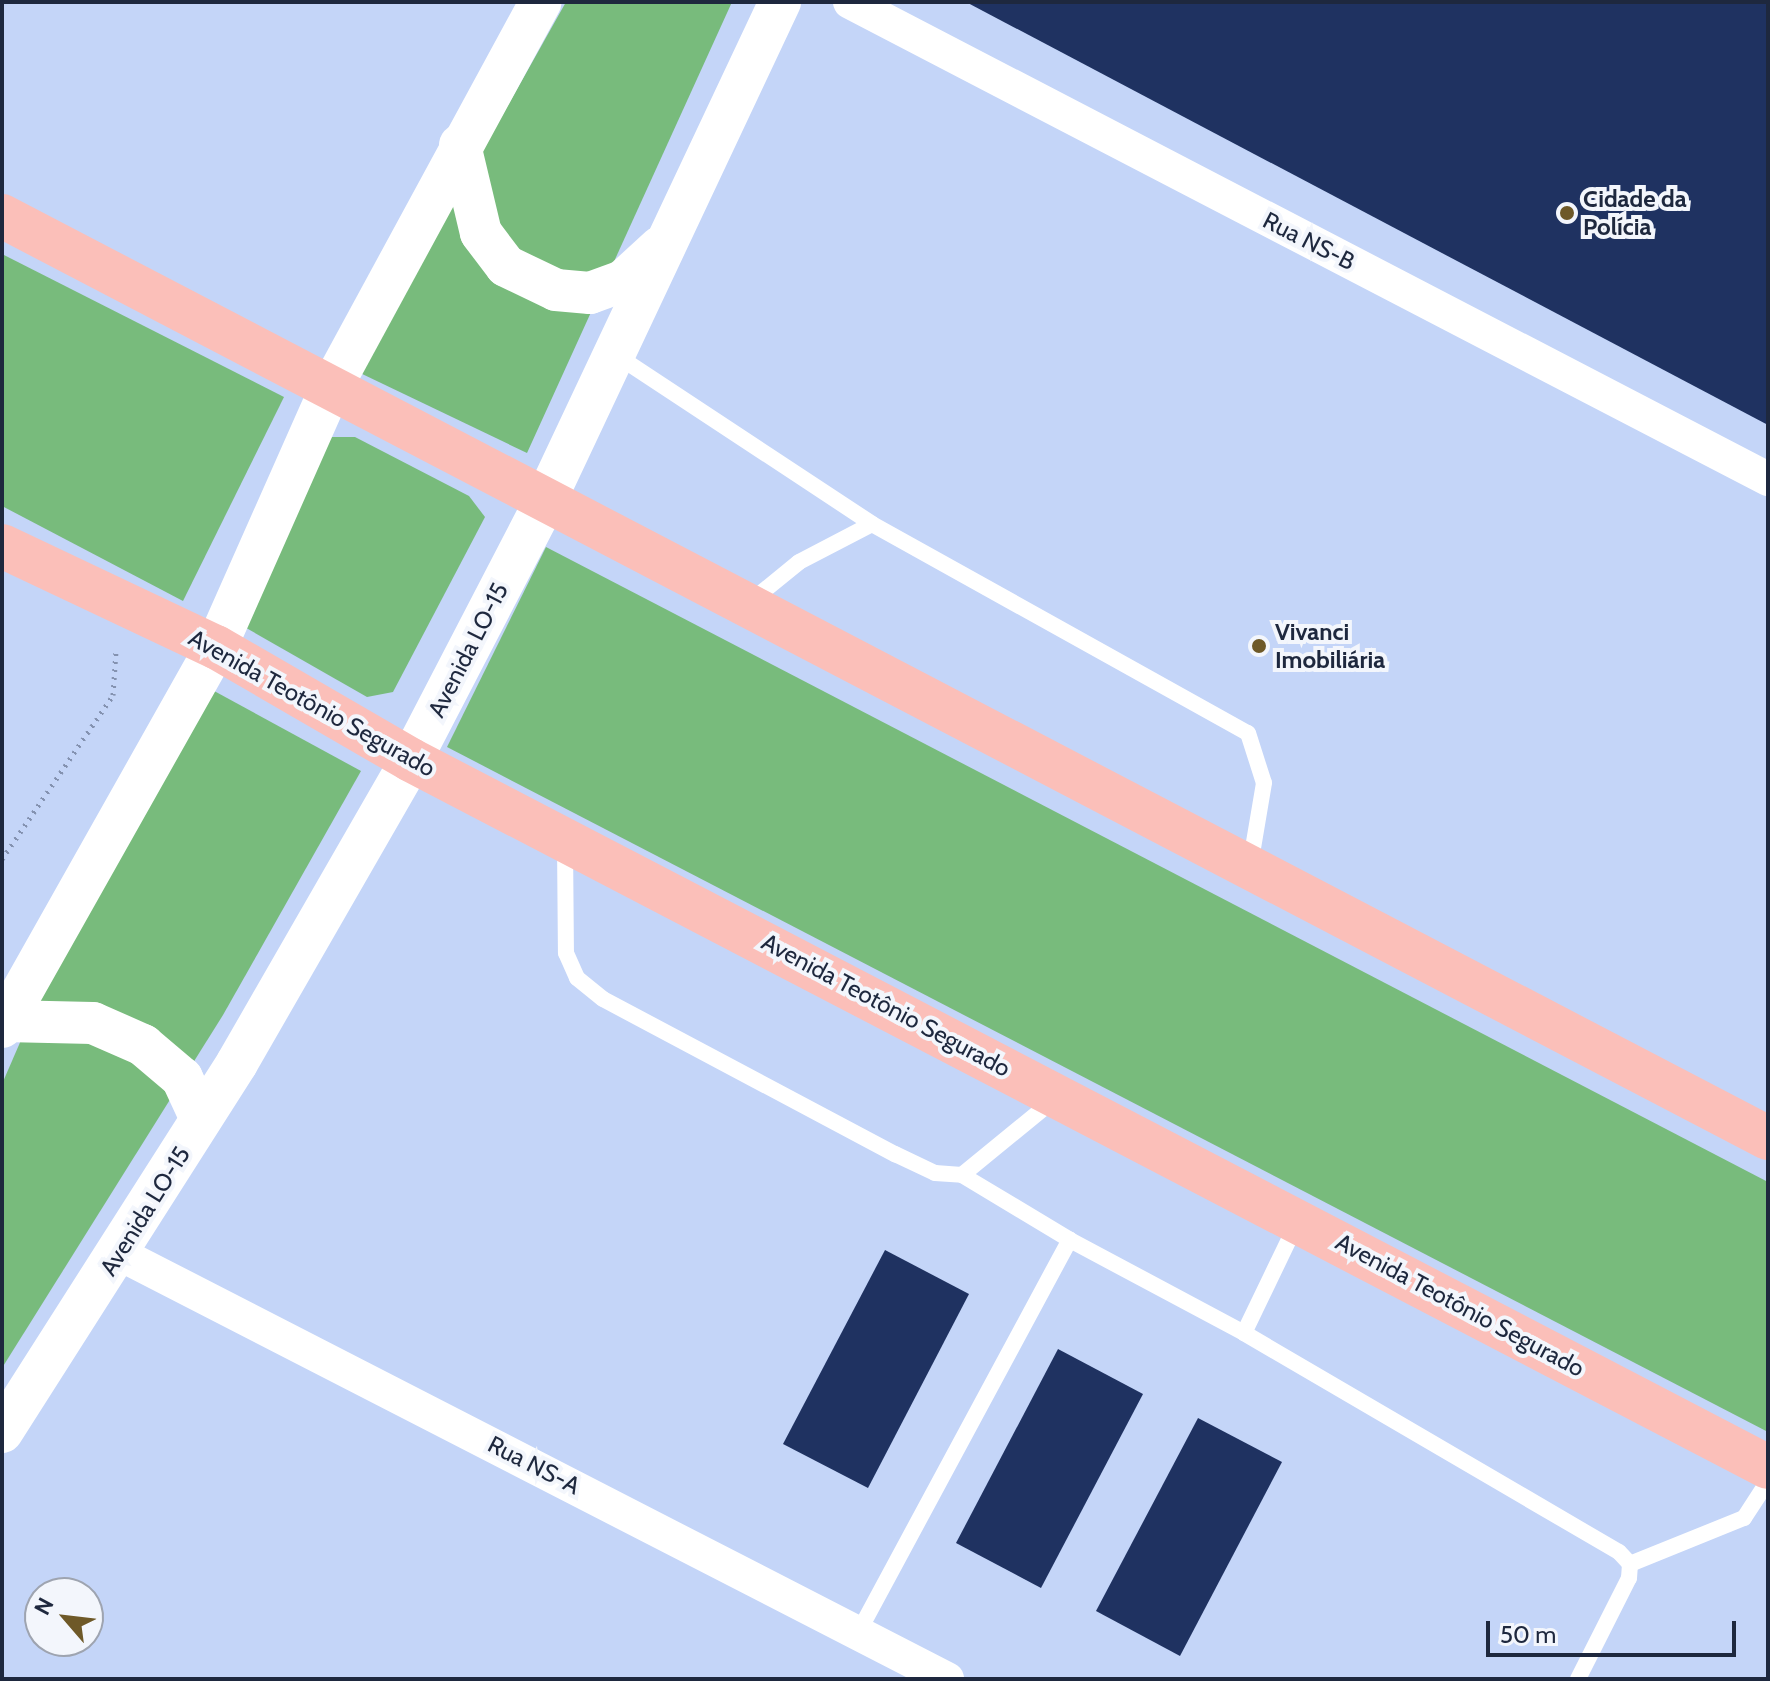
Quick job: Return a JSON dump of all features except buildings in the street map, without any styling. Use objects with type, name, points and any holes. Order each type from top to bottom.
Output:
[{"type":"main road","points":[[2,216],[1768,1138]]},
{"type":"main road","name":"Avenida Teotônio Segurado","points":[[2,546],[216,647],[411,760],[1768,1467]]},
{"type":"street","points":[[201,1119],[182,1078],[143,1045],[93,1023],[4,1024],[216,647],[331,388],[460,145],[541,2]]},
{"type":"street","name":"Avenida LO-15","points":[[2,1432],[120,1254],[411,760],[545,501],[780,2]]},
{"type":"street","name":"Rua NS-B","points":[[850,2],[1768,479]]},
{"type":"street","points":[[460,145],[481,233],[506,266],[556,290],[590,293],[623,281],[671,237]]},
{"type":"street","name":"Rua NS-A","points":[[120,1254],[947,1679]]},
{"type":"lane","points":[[615,355],[872,524],[1248,733],[1264,783],[1250,868]]},
{"type":"lane","points":[[744,606],[799,562],[872,524]]},
{"type":"lane","points":[[565,838],[566,953],[577,978],[603,999],[895,1154],[935,1173],[962,1175],[1070,1240],[1244,1333],[1619,1552],[1630,1564],[1629,1578],[1578,1679]]},
{"type":"lane","points":[[962,1175],[1058,1096]]},
{"type":"lane","points":[[1244,1333],[1299,1220]]},
{"type":"lane","points":[[858,1633],[1070,1240]]},
{"type":"lane","points":[[1630,1564],[1744,1518],[1768,1481]]},
{"type":"path","points":[[2,859],[113,695],[116,651]]},
{"type":"green space","points":[[566,2],[732,2],[527,453],[358,372]]},
{"type":"green space","points":[[2,254],[284,397],[183,601],[2,506]]},
{"type":"green space","points":[[331,437],[355,437],[469,496],[485,517],[393,692],[367,697],[241,625]]},
{"type":"green space","points":[[546,547],[1768,1182],[1768,1432],[447,747]]},
{"type":"green space","points":[[205,686],[361,771],[223,1015],[2,1368],[2,1084],[51,971]]},
{"type":"place","name":"Cidade da Polícia","points":[[1567,213]]},
{"type":"place","name":"Vivanci Imobiliária","points":[[1259,646]]}]
